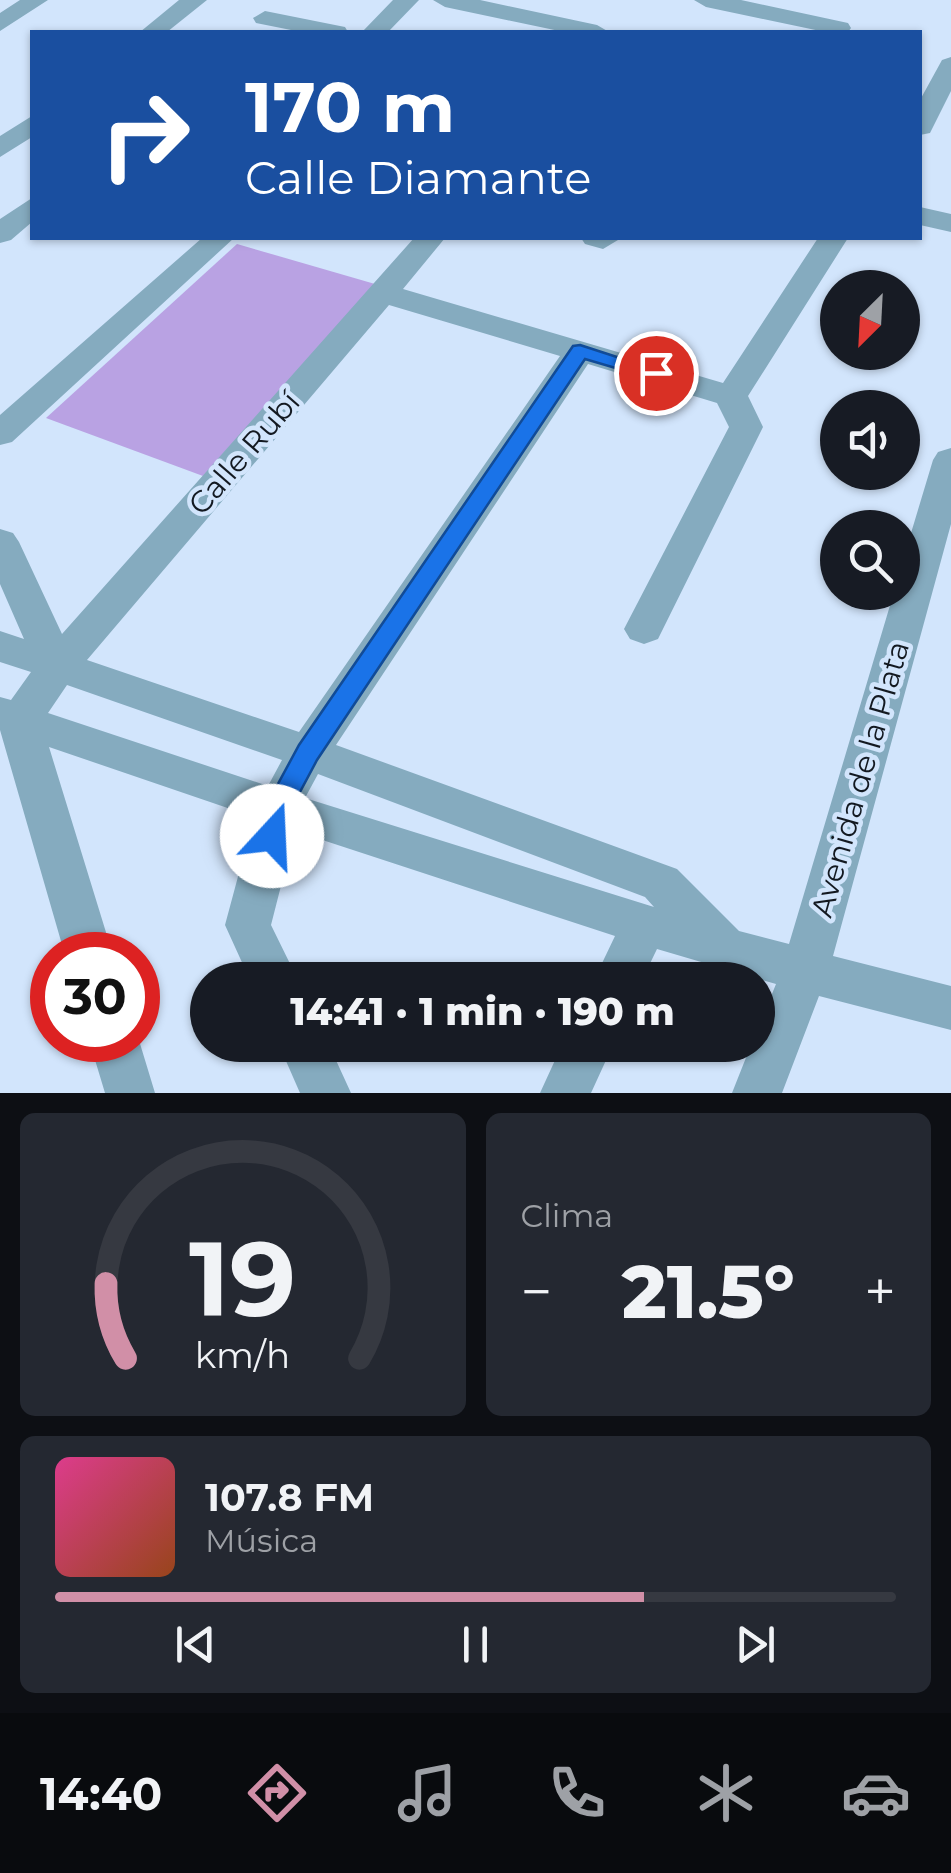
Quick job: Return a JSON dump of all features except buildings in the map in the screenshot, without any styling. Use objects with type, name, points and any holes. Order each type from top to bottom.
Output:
[{"type":"street","points":[[0,24],[36,0]]},
{"type":"street","points":[[155,30],[195,0]]},
{"type":"street","points":[[256,26],[288,0]]},
{"type":"street","points":[[376,30],[407,0]]},
{"type":"street","points":[[445,0],[588,30]]},
{"type":"street","points":[[706,0],[838,30],[856,0]]},
{"type":"street","points":[[256,26],[309,30]]},
{"type":"street","points":[[922,123],[951,65]]},
{"type":"street","points":[[0,148],[30,126]]},
{"type":"street","points":[[0,234],[30,209]]},
{"type":"street","points":[[922,216],[951,222]]},
{"type":"street","points":[[0,434],[217,240]]},
{"type":"street","name":"Calle Rubí","points":[[10,716],[428,240]]},
{"type":"street","points":[[731,396],[832,240]]},
{"type":"street","points":[[383,293],[731,396],[746,427],[644,629]]},
{"type":"street","points":[[265,962],[248,925],[279,806],[308,752],[580,351]]},
{"type":"street","name":"Avenida de la Plata","points":[[756,1093],[804,972],[951,460]]},
{"type":"street","points":[[0,542],[57,667]]},
{"type":"street","points":[[0,646],[308,752],[661,883],[724,946]]},
{"type":"street","points":[[10,716],[644,926],[804,972],[951,1008]]},
{"type":"street","points":[[10,716],[81,932]]},
{"type":"street","points":[[492,876],[515,829]]},
{"type":"street","points":[[627,962],[644,926]]},
{"type":"street","points":[[121,1062],[130,1093]]},
{"type":"street","points":[[312,1062],[326,1093]]},
{"type":"street","points":[[565,1093],[580,1062]]},
{"type":"shaded area","points":[[237,244],[375,284],[203,476],[46,418]]},
{"type":"route","points":[[272,836],[279,806],[308,752],[580,351],[656,373]]}]
